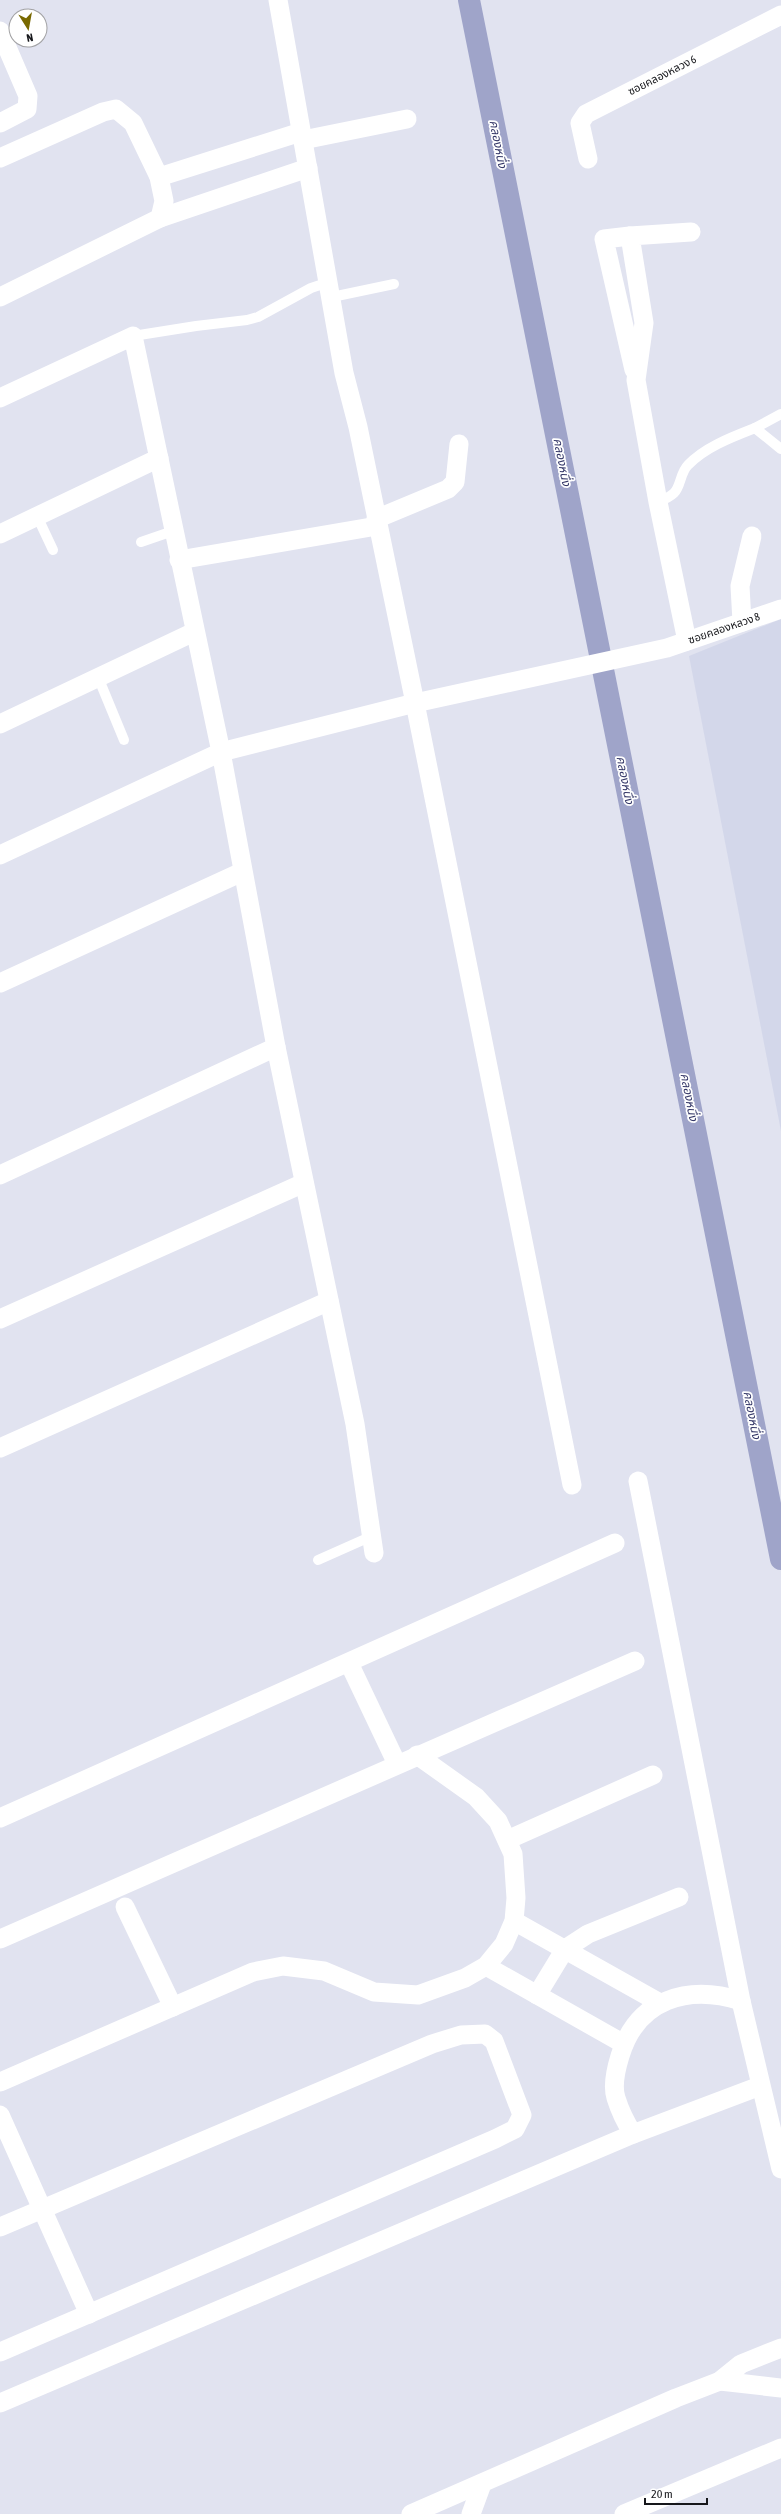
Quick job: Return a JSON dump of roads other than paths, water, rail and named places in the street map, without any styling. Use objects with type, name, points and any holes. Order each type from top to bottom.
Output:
[{"type":"street","points":[[278,0],[331,289],[344,373],[358,427],[572,1485]]},
{"type":"street","name":"ซอยคลองหลวง 6","points":[[588,159],[580,123],[586,114],[781,15]]},
{"type":"street","points":[[0,30],[28,96],[27,109],[0,123]]},
{"type":"street","points":[[0,158],[103,112],[116,109],[133,123],[159,177],[164,201],[160,218]]},
{"type":"street","points":[[159,177],[302,136],[407,119]]},
{"type":"street","points":[[0,297],[160,218],[308,168]]},
{"type":"street","points":[[687,641],[658,502],[636,380],[604,239],[691,232]]},
{"type":"street","points":[[630,236],[644,322],[636,380]]},
{"type":"street","points":[[0,398],[134,336],[194,632],[221,752],[242,872],[276,1047],[355,1424],[373,1544]]},
{"type":"street","points":[[179,560],[377,523],[448,489],[455,482],[459,444]]},
{"type":"street","points":[[0,534],[159,458]]},
{"type":"street","points":[[742,622],[740,586],[752,536]]},
{"type":"street","name":"ซอยคลองหลวง 8","points":[[0,855],[221,752],[414,703],[667,648],[781,609]]},
{"type":"street","points":[[0,724],[194,632]]},
{"type":"street","points":[[0,983],[242,872]]},
{"type":"street","points":[[0,1175],[276,1047]]},
{"type":"street","points":[[0,1319],[304,1182]]},
{"type":"street","points":[[0,1448],[329,1301]]},
{"type":"street","points":[[638,1481],[741,2001],[760,2086],[779,2149],[781,2169]]},
{"type":"street","points":[[0,1818],[615,1543]]},
{"type":"street","points":[[0,1939],[417,1755],[635,1661]]},
{"type":"street","points":[[349,1663],[397,1764]]},
{"type":"street","points":[[0,2082],[253,1972],[284,1966],[324,1972],[374,1992],[418,1995],[465,1978],[486,1966],[504,1944],[514,1921],[516,1898],[513,1854],[498,1821],[476,1797],[417,1755]]},
{"type":"street","points":[[507,1840],[653,1775]]},
{"type":"street","points":[[537,1995],[565,1949],[588,1934],[679,1897]]},
{"type":"street","points":[[125,1907],[172,2007]]},
{"type":"street","points":[[514,1921],[660,2003]]},
{"type":"street","points":[[486,1966],[624,2044]]},
{"type":"street","points":[[633,2134],[624,2119],[615,2097],[616,2070],[624,2044],[637,2022],[660,2003],[685,1995],[719,1994],[741,2001]]},
{"type":"street","points":[[0,2227],[432,2044],[461,2035],[485,2034],[494,2041],[522,2115],[515,2129],[495,2140],[0,2352]]},
{"type":"street","points":[[0,2404],[633,2134],[760,2086]]},
{"type":"street","points":[[0,2115],[89,2314]]},
{"type":"street","points":[[411,2514],[446,2506],[482,2484],[676,2398],[720,2381],[741,2364],[781,2348]]},
{"type":"street","points":[[720,2381],[781,2388]]},
{"type":"street","points":[[624,2514],[781,2448]]},
{"type":"street","points":[[471,2514],[482,2484]]},
{"type":"lane","points":[[134,336],[258,317],[311,288],[331,289],[394,284]]},
{"type":"lane","points":[[658,502],[673,494],[684,470],[689,464],[711,448],[755,428],[781,414]]},
{"type":"lane","points":[[755,428],[781,449]]},
{"type":"lane","points":[[37,516],[53,550]]},
{"type":"lane","points":[[141,542],[173,531]]},
{"type":"lane","points":[[98,677],[124,740]]},
{"type":"lane","points":[[318,1560],[373,1544]]},
{"type":"waterway","name":"คลองหนึ่ง","points":[[469,0],[781,1559]]}]
